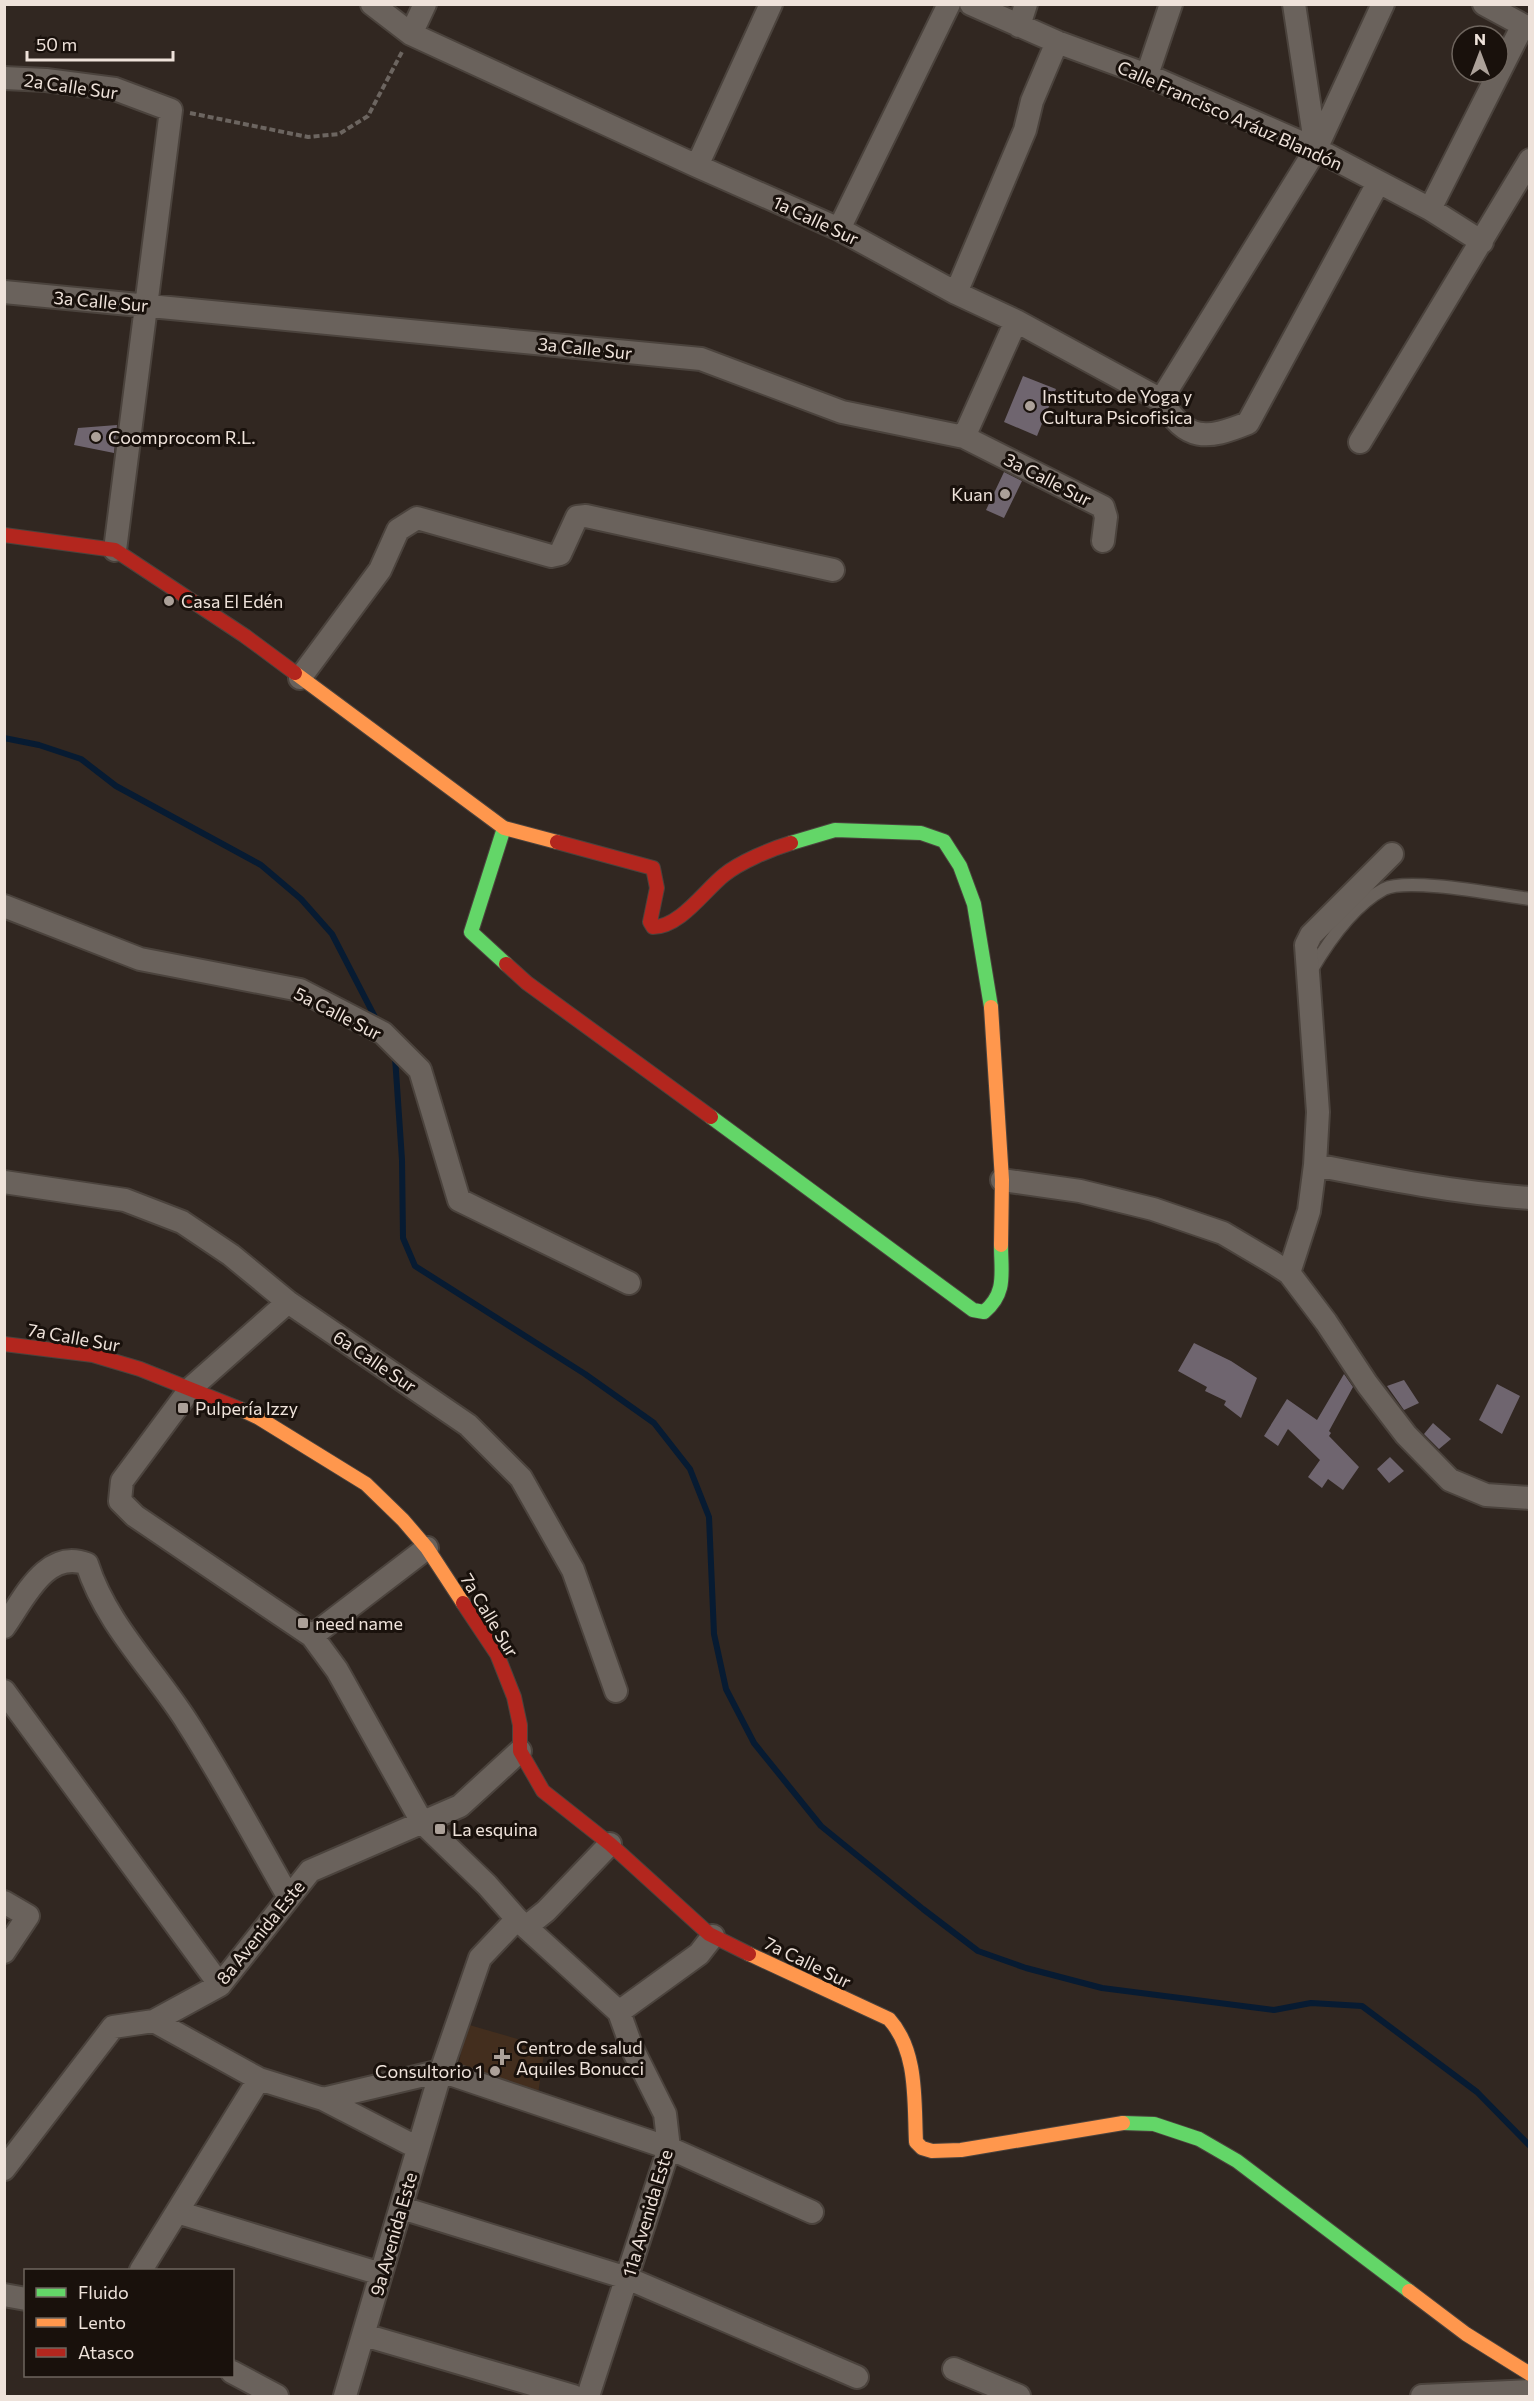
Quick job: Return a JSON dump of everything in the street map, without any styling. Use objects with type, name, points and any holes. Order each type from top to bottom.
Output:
[{"type":"street","name":"1a Calle Sur","points":[[372,4],[411,34],[696,166],[839,229],[956,293],[1016,321],[1161,400],[1172,417],[1183,428],[1200,435],[1222,434],[1248,423],[1378,183]]},
{"type":"street","points":[[411,34],[425,4]]},
{"type":"street","points":[[696,166],[771,4]]},
{"type":"street","points":[[839,229],[949,4]]},
{"type":"street","name":"Calle Francisco Aráuz Blandón","points":[[971,4],[1057,42],[1147,75],[1316,149],[1430,209],[1482,242]]},
{"type":"street","points":[[1019,26],[1026,4]]},
{"type":"street","points":[[1147,75],[1171,4]]},
{"type":"street","points":[[1294,4],[1316,149]]},
{"type":"street","points":[[1161,400],[1316,149],[1383,4]]},
{"type":"street","points":[[1430,209],[1526,27],[1484,4]]},
{"type":"street","points":[[956,293],[1025,130],[1032,101],[1057,42]]},
{"type":"street","name":"2a Calle Sur","points":[[4,78],[46,80],[116,89],[171,110]]},
{"type":"street","points":[[115,550],[171,110]]},
{"type":"street","points":[[1360,442],[1530,160]]},
{"type":"street","name":"3a Calle Sur","points":[[4,292],[701,360],[842,412],[964,437],[1103,507],[1106,518],[1103,541]]},
{"type":"street","points":[[964,437],[1016,321]]},
{"type":"street","points":[[300,678],[380,570],[398,530],[417,518],[551,556],[560,554],[577,517],[586,516],[832,570]]},
{"type":"street","points":[[4,535],[115,550],[246,636],[504,828],[653,868],[658,880],[657,898],[650,922],[653,927],[661,927],[673,922],[725,874],[776,847],[835,830],[921,833],[945,841],[960,866],[974,904],[992,1014],[1002,1180],[1001,1287],[995,1303],[984,1312],[973,1310],[792,1175],[527,983],[471,932],[504,828]]},
{"type":"street","points":[[1289,1273],[1309,1211],[1315,1165],[1318,1112],[1305,952],[1311,935],[1392,854]]},
{"type":"street","name":"5a Calle Sur","points":[[4,906],[140,959],[300,990],[383,1033],[420,1070],[459,1200],[628,1283]]},
{"type":"street","points":[[1315,1165],[1423,1187],[1530,1198]]},
{"type":"street","points":[[1002,1180],[1080,1191],[1153,1209],[1223,1233],[1289,1273],[1406,1435],[1450,1480],[1486,1496],[1530,1498]]},
{"type":"street","name":"6a Calle Sur","points":[[4,1182],[125,1200],[182,1222],[231,1255],[288,1302],[468,1425],[521,1478],[573,1570],[616,1691]]},
{"type":"street","points":[[288,1302],[191,1388],[122,1481],[120,1501],[135,1516],[312,1636],[337,1670],[422,1822],[487,1885],[521,1923],[614,2007],[699,1954],[713,1936]]},
{"type":"street","name":"7a Calle Sur","points":[[4,1344],[93,1355],[191,1388],[259,1418],[366,1484],[403,1520],[427,1548],[497,1654],[514,1697],[520,1725],[520,1750],[543,1791],[610,1844],[713,1936],[836,1996],[889,2019],[900,2031],[908,2052],[914,2089],[916,2142],[922,2148],[932,2151],[961,2150],[1119,2123],[1154,2124],[1199,2139],[1237,2161],[1466,2334],[1530,2374]]},
{"type":"street","points":[[312,1636],[427,1548]]},
{"type":"street","points":[[4,1627],[44,1570],[62,1561],[76,1560],[87,1564],[92,1579],[126,1638],[187,1721],[288,1896]]},
{"type":"street","points":[[4,1691],[220,1985]]},
{"type":"street","name":"8a Avenida Este","points":[[4,2169],[113,2026],[154,2021],[220,1985],[310,1871],[460,1806],[520,1750]]},
{"type":"street","name":"9a Avenida Este","points":[[345,2397],[441,2071],[480,1958],[521,1923],[546,1911],[610,1844]]},
{"type":"street","points":[[4,1902],[27,1914],[28,1919],[4,1952]]},
{"type":"street","name":"11a Avenida Este","points":[[588,2397],[669,2148],[665,2114],[632,2049],[614,2007]]},
{"type":"street","points":[[154,2021],[259,2079],[323,2099],[418,2148]]},
{"type":"street","points":[[323,2099],[441,2071],[669,2148],[812,2212]]},
{"type":"street","points":[[142,2269],[259,2079]]},
{"type":"street","points":[[402,2208],[627,2278],[857,2377]]},
{"type":"street","points":[[177,2212],[381,2274]]},
{"type":"street","points":[[4,2295],[24,2299]]},
{"type":"street","points":[[364,2334],[573,2397]]},
{"type":"street","points":[[954,2369],[1019,2397]]},
{"type":"street","points":[[234,2373],[277,2397]]},
{"type":"street","points":[[1429,2396],[1530,2391]]},
{"type":"lane","points":[[1308,977],[1331,936],[1384,889],[1408,884],[1530,899]]},
{"type":"path","points":[[171,110],[308,137],[339,134],[368,116],[411,34]]},
{"type":"shaded area","name":"Centro de salud Aquiles Bonucci","points":[[466,2024],[545,2047],[538,2094],[458,2069]]},
{"type":"building","name":"Instituto de Yoga y Cultura Psicofisica","points":[[1023,376],[1056,389],[1037,436],[1004,422]]},
{"type":"building","name":"Coomprocom R.L.","points":[[117,425],[114,453],[74,445],[78,428]]},
{"type":"building","name":"Kuan","points":[[1004,472],[1022,481],[1004,518],[986,510]]},
{"type":"building","points":[[1194,1343],[1231,1361],[1257,1378],[1241,1418],[1224,1405],[1226,1401],[1205,1391],[1207,1387],[1178,1371]]},
{"type":"building","points":[[1344,1374],[1353,1387],[1329,1431],[1331,1433],[1329,1436],[1359,1467],[1343,1490],[1328,1479],[1322,1488],[1308,1477],[1320,1460],[1288,1429],[1278,1446],[1264,1436],[1287,1399],[1317,1420]]},
{"type":"building","points":[[1404,1380],[1419,1403],[1404,1410],[1387,1386]]},
{"type":"building","points":[[1497,1384],[1520,1396],[1502,1434],[1479,1420]]},
{"type":"building","points":[[1433,1423],[1451,1439],[1439,1449],[1424,1434]]},
{"type":"building","points":[[1390,1457],[1404,1471],[1389,1483],[1377,1469]]},
{"type":"waterway","points":[[4,738],[39,745],[81,759],[116,786],[261,865],[301,899],[332,934],[377,1021]]},
{"type":"waterway","points":[[395,1057],[402,1160],[403,1238],[415,1266],[585,1374],[654,1423],[690,1469],[709,1517],[714,1634],[726,1689],[754,1743],[821,1826],[978,1951],[1026,1968],[1102,1988],[1274,2010],[1311,2003],[1362,2006],[1477,2092],[1530,2146]]},
{"type":"traffic: fast","points":[[504,828],[471,932],[506,964]]},
{"type":"traffic: fast","points":[[791,843],[835,830],[921,833],[944,841],[960,866],[974,904],[991,1007]]},
{"type":"traffic: fast","points":[[711,1117],[973,1310],[984,1312],[996,1297],[1002,1273],[1001,1245]]},
{"type":"traffic: fast","points":[[1123,2123],[1154,2124],[1199,2139],[1237,2161],[1409,2291]]},
{"type":"traffic: slow","points":[[295,673],[504,828],[557,842]]},
{"type":"traffic: slow","points":[[991,1007],[1002,1180],[1001,1245]]},
{"type":"traffic: slow","points":[[240,1409],[259,1418],[366,1484],[403,1520],[427,1548],[463,1603]]},
{"type":"traffic: slow","points":[[749,1954],[889,2019],[898,2032],[910,2061],[913,2077],[916,2142],[922,2148],[932,2151],[961,2150],[1123,2123]]},
{"type":"traffic: slow","points":[[1409,2291],[1466,2334],[1530,2374]]},
{"type":"traffic: jam","points":[[4,535],[115,550],[245,636],[295,673]]},
{"type":"traffic: jam","points":[[557,842],[653,868],[657,888],[650,922],[653,927],[673,921],[682,915],[716,882],[738,865],[791,843]]},
{"type":"traffic: jam","points":[[506,964],[527,983],[711,1117]]},
{"type":"traffic: jam","points":[[4,1344],[93,1355],[140,1369],[240,1409]]},
{"type":"traffic: jam","points":[[463,1603],[497,1654],[514,1697],[520,1725],[520,1751],[543,1791],[610,1844],[709,1934],[749,1954]]},
{"type":"place","name":"Instituto de Yoga y Cultura Psicofisica","points":[[1030,406]]},
{"type":"place","name":"Coomprocom R.L.","points":[[96,437]]},
{"type":"place","name":"Kuan","points":[[1005,494]]},
{"type":"place","name":"Casa El Edén","points":[[169,601]]},
{"type":"place","name":"Pulpería Izzy","points":[[183,1408]]},
{"type":"place","name":"need name","points":[[303,1623]]},
{"type":"place","name":"La esquina","points":[[440,1829]]},
{"type":"place","name":"Centro de salud Aquiles Bonucci","points":[[502,2057]]},
{"type":"place","name":"Consultorio 1","points":[[495,2071]]}]
